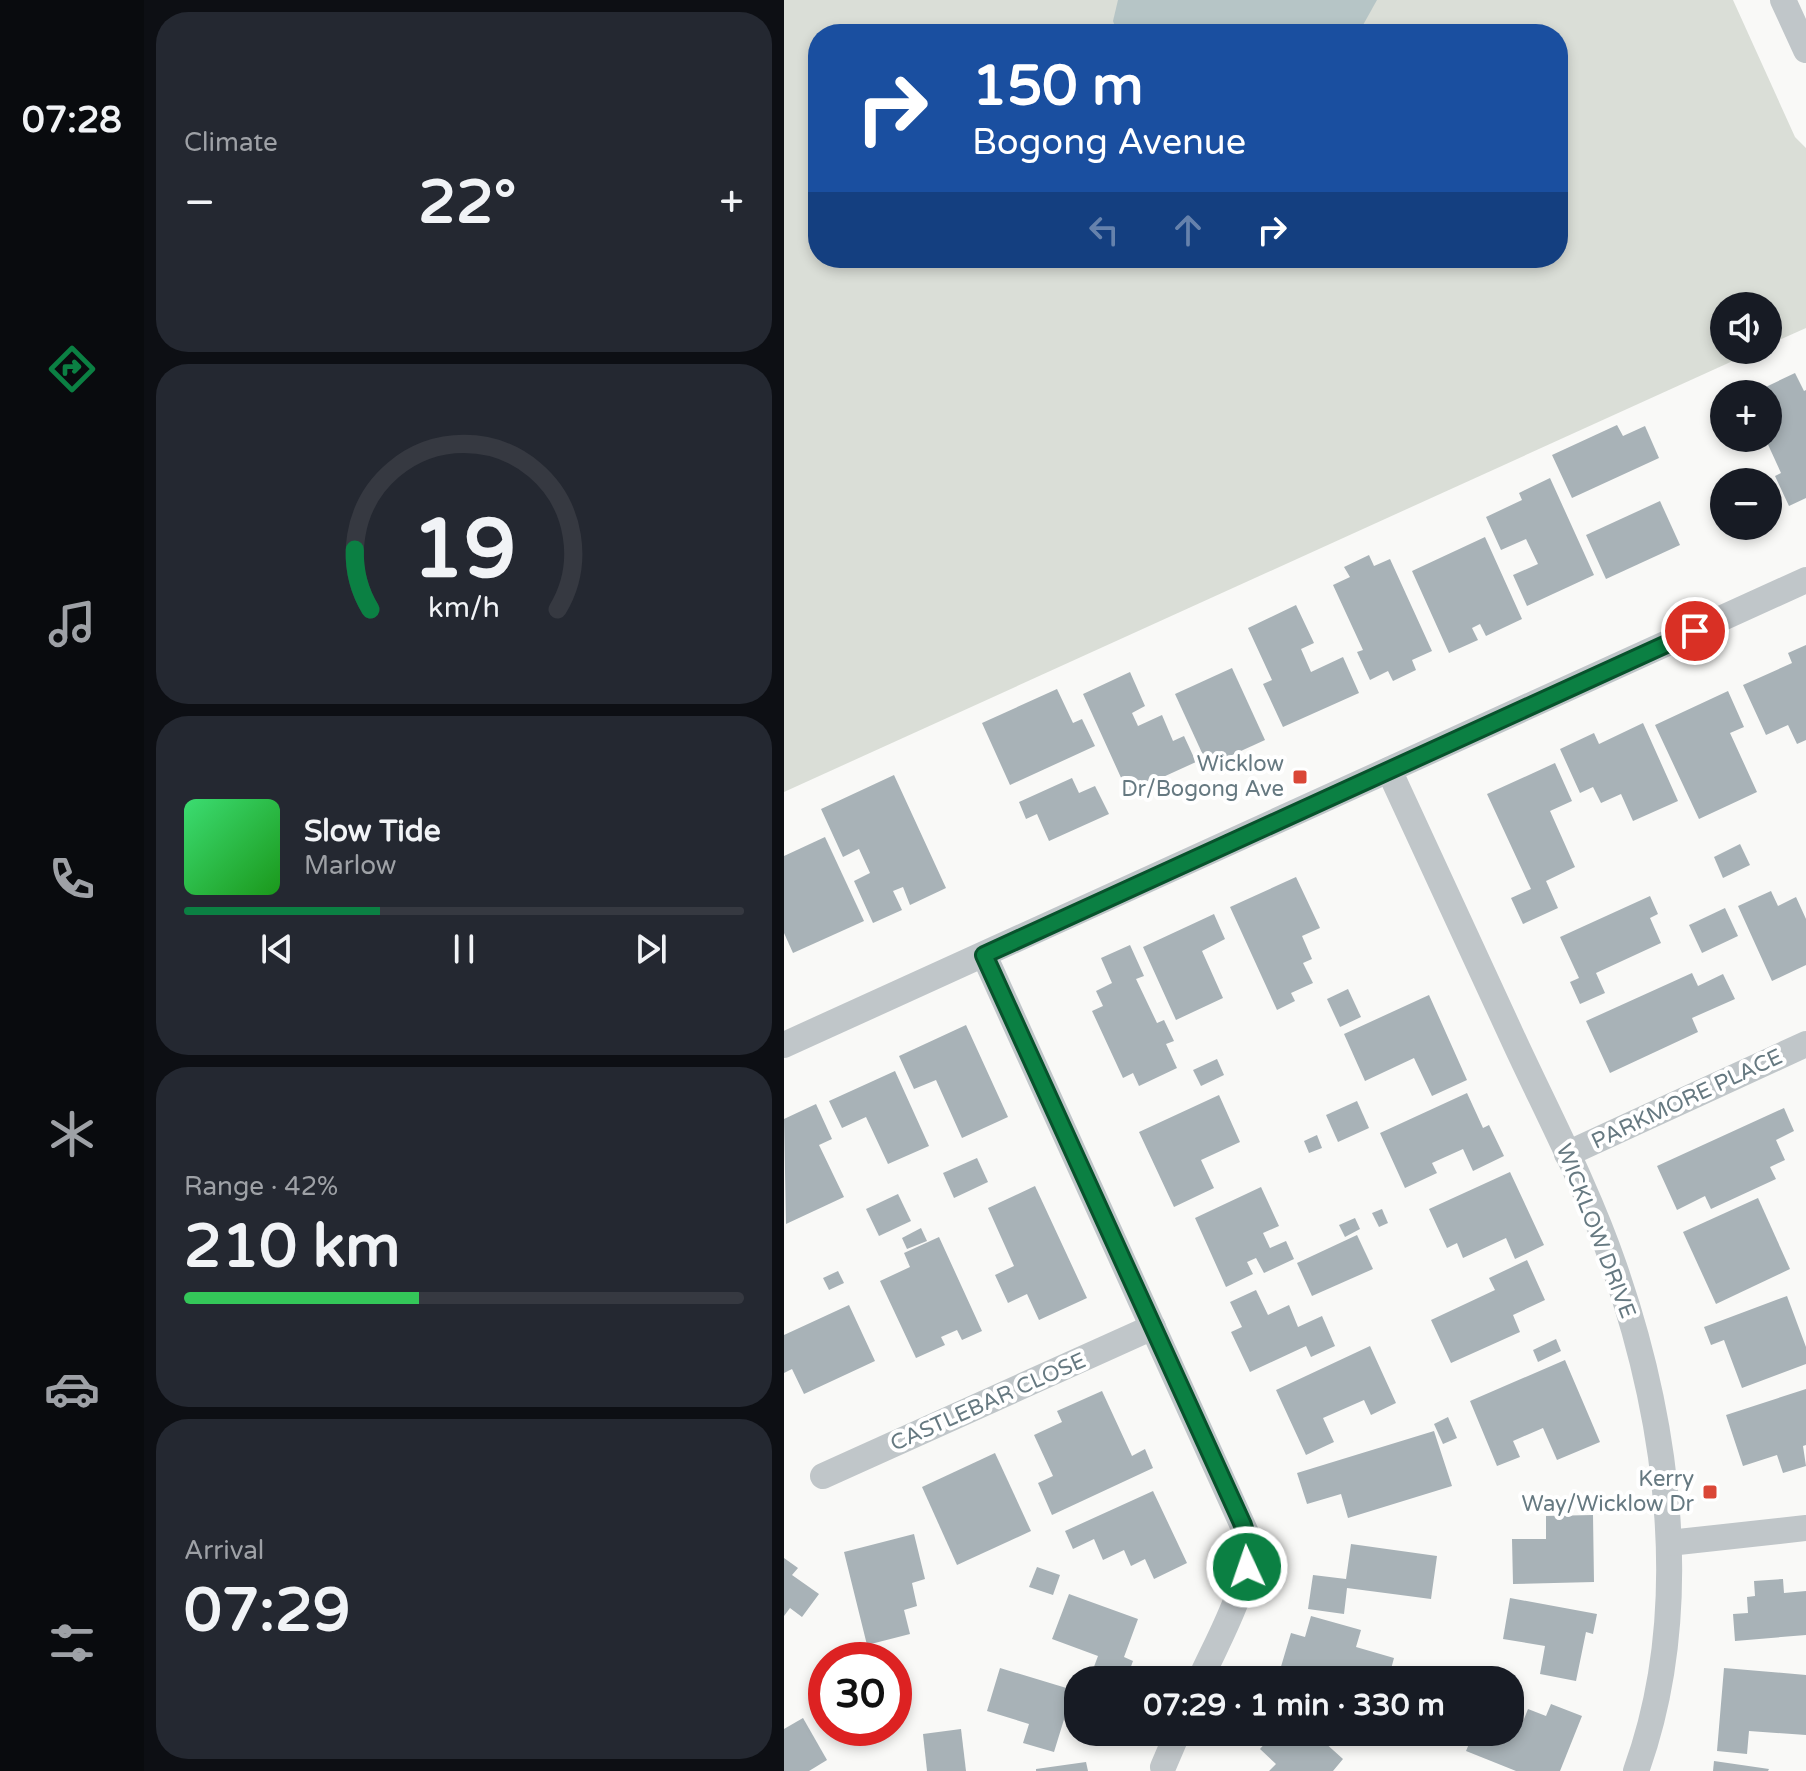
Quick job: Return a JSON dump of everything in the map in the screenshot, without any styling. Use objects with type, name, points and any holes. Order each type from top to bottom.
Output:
[{"type":"street","points":[[1783,0],[1806,50]]},
{"type":"street","points":[[784,1045],[1806,580]]},
{"type":"street","name":"WICKLOW DRIVE","points":[[1389,770],[1567,1154],[1613,1264],[1638,1345],[1658,1449],[1669,1543],[1665,1648],[1645,1745],[1636,1771]]},
{"type":"street","points":[[984,955],[1243,1525],[1249,1545],[1243,1580],[1206,1666]]},
{"type":"street","name":"PARKMORE PLACE","points":[[1567,1154],[1806,1044]]},
{"type":"street","name":"CASTLEBAR CLOSE","points":[[823,1476],[1153,1327]]},
{"type":"street","points":[[1669,1543],[1806,1528]]},
{"type":"street","points":[[1163,1767],[1172,1746]]},
{"type":"shaded area","points":[[784,0],[1733,0],[1795,137],[1806,148],[1806,328],[1782,339],[1782,292],[1710,292],[1710,364],[1726,364],[784,792]]},
{"type":"shaded area","points":[[1118,0],[1377,0],[1364,24],[1114,24]]},
{"type":"building","points":[[1795,373],[1806,390],[1806,498],[1789,506],[1782,491],[1782,468],[1779,468],[1771,452],[1782,452],[1780,380]]},
{"type":"building","points":[[1617,425],[1623,436],[1645,426],[1659,458],[1572,498],[1552,455]]},
{"type":"building","points":[[1550,478],[1594,575],[1527,606],[1513,575],[1538,564],[1526,539],[1501,550],[1486,517],[1522,500],[1519,493]]},
{"type":"building","points":[[1660,501],[1680,545],[1606,579],[1586,535]]},
{"type":"building","points":[[1485,537],[1522,619],[1486,636],[1480,624],[1472,628],[1478,640],[1449,653],[1412,571]]},
{"type":"building","points":[[1369,555],[1374,566],[1390,559],[1432,651],[1412,660],[1416,670],[1393,681],[1388,671],[1370,680],[1357,652],[1363,650],[1333,585],[1350,577],[1344,567]]},
{"type":"building","points":[[1296,605],[1314,643],[1301,649],[1311,672],[1343,657],[1359,693],[1283,727],[1263,684],[1272,680],[1248,628]]},
{"type":"building","points":[[1806,645],[1806,740],[1797,744],[1788,725],[1766,735],[1743,685],[1792,663],[1788,653]]},
{"type":"building","points":[[1232,668],[1265,740],[1208,766],[1175,694]]},
{"type":"building","points":[[1130,672],[1145,706],[1132,713],[1138,726],[1162,715],[1173,741],[1184,736],[1196,762],[1128,793],[1083,694]]},
{"type":"building","points":[[1057,689],[1073,723],[1082,719],[1095,746],[1010,785],[982,723]]},
{"type":"building","points":[[1728,691],[1744,727],[1730,733],[1757,792],[1699,819],[1655,725]]},
{"type":"building","points":[[1643,723],[1678,801],[1633,821],[1621,794],[1601,803],[1593,787],[1580,793],[1560,749],[1594,733],[1599,744]]},
{"type":"building","points":[[1555,763],[1572,801],[1550,811],[1575,867],[1546,881],[1558,908],[1523,924],[1511,898],[1531,889],[1487,794]]},
{"type":"building","points":[[894,775],[946,888],[910,905],[903,887],[893,891],[902,910],[873,923],[854,881],[870,873],[859,849],[843,857],[821,809]]},
{"type":"building","points":[[1072,778],[1079,793],[1095,786],[1109,814],[1049,841],[1037,814],[1026,819],[1019,802]]},
{"type":"building","points":[[825,837],[864,921],[793,953],[784,933],[784,856]]},
{"type":"building","points":[[1740,844],[1750,865],[1723,878],[1714,857]]},
{"type":"building","points":[[1296,877],[1320,928],[1302,936],[1312,959],[1303,963],[1313,983],[1291,993],[1295,1001],[1277,1010],[1230,907]]},
{"type":"building","points":[[1771,891],[1778,906],[1796,897],[1806,919],[1806,965],[1772,981],[1738,906]]},
{"type":"building","points":[[1650,896],[1658,914],[1650,918],[1661,943],[1596,973],[1605,993],[1580,1004],[1570,982],[1579,978],[1560,937]]},
{"type":"building","points":[[1725,908],[1738,936],[1702,953],[1689,925]]},
{"type":"building","points":[[1214,914],[1225,939],[1202,951],[1223,998],[1176,1020],[1143,947]]},
{"type":"building","points":[[1130,945],[1144,976],[1136,979],[1157,1023],[1164,1020],[1174,1041],[1166,1044],[1177,1068],[1139,1086],[1133,1073],[1123,1078],[1092,1011],[1103,1006],[1096,991],[1112,983],[1101,958]]},
{"type":"building","points":[[1692,973],[1698,986],[1723,974],[1735,999],[1692,1018],[1698,1032],[1610,1073],[1586,1021]]},
{"type":"building","points":[[1348,989],[1361,1017],[1340,1027],[1327,999]]},
{"type":"building","points":[[1429,995],[1467,1080],[1432,1096],[1414,1058],[1365,1081],[1344,1034]]},
{"type":"building","points":[[966,1025],[1008,1117],[962,1138],[936,1080],[914,1089],[899,1056]]},
{"type":"building","points":[[1217,1059],[1224,1075],[1201,1086],[1193,1070]]},
{"type":"building","points":[[895,1071],[929,1146],[888,1164],[866,1117],[842,1128],[829,1101]]},
{"type":"building","points":[[1467,1093],[1483,1128],[1489,1125],[1504,1156],[1473,1171],[1463,1149],[1432,1163],[1437,1173],[1405,1188],[1380,1133]]},
{"type":"building","points":[[1219,1095],[1240,1142],[1201,1160],[1214,1188],[1174,1207],[1139,1132]]},
{"type":"building","points":[[1357,1101],[1369,1128],[1338,1142],[1326,1115]]},
{"type":"building","points":[[816,1104],[832,1139],[819,1145],[844,1197],[786,1224],[784,1119]]},
{"type":"building","points":[[1784,1108],[1794,1131],[1776,1140],[1785,1160],[1770,1167],[1776,1179],[1711,1209],[1705,1196],[1677,1210],[1657,1166]]},
{"type":"building","points":[[1317,1135],[1322,1148],[1309,1153],[1304,1141]]},
{"type":"building","points":[[977,1158],[988,1182],[954,1198],[943,1173]]},
{"type":"building","points":[[1510,1172],[1544,1245],[1515,1259],[1506,1238],[1463,1258],[1457,1243],[1447,1248],[1429,1209]]},
{"type":"building","points":[[1035,1186],[1087,1298],[1039,1320],[1027,1294],[1008,1303],[995,1275],[1014,1266],[988,1208]]},
{"type":"building","points":[[1261,1187],[1279,1226],[1263,1233],[1270,1248],[1286,1241],[1294,1259],[1264,1273],[1256,1258],[1247,1262],[1253,1274],[1226,1287],[1195,1218]]},
{"type":"building","points":[[898,1194],[911,1221],[879,1236],[866,1209]]},
{"type":"building","points":[[1758,1198],[1790,1269],[1716,1304],[1683,1232]]},
{"type":"building","points":[[1382,1209],[1388,1223],[1379,1227],[1372,1213]]},
{"type":"building","points":[[1355,1218],[1360,1229],[1345,1237],[1339,1225]]},
{"type":"building","points":[[921,1228],[927,1241],[907,1249],[902,1238]]},
{"type":"building","points":[[1357,1235],[1373,1269],[1312,1296],[1297,1263]]},
{"type":"building","points":[[939,1237],[982,1331],[962,1340],[957,1330],[941,1337],[945,1345],[916,1358],[880,1281],[910,1267],[904,1253]]},
{"type":"building","points":[[1527,1260],[1545,1300],[1513,1315],[1520,1332],[1451,1363],[1431,1320],[1495,1290],[1489,1278]]},
{"type":"building","points":[[838,1271],[844,1283],[829,1290],[823,1278]]},
{"type":"building","points":[[1256,1290],[1268,1315],[1289,1305],[1298,1327],[1322,1316],[1335,1346],[1311,1357],[1306,1346],[1250,1372],[1231,1332],[1242,1327],[1230,1302]]},
{"type":"building","points":[[1787,1296],[1806,1347],[1806,1364],[1742,1388],[1724,1340],[1711,1345],[1704,1327]]},
{"type":"building","points":[[849,1305],[875,1361],[804,1394],[792,1369],[784,1373],[784,1335]]},
{"type":"building","points":[[1556,1339],[1561,1351],[1538,1362],[1533,1350]]},
{"type":"building","points":[[1370,1346],[1396,1403],[1371,1415],[1364,1400],[1323,1418],[1334,1442],[1306,1455],[1276,1390]]},
{"type":"building","points":[[1565,1360],[1600,1442],[1557,1460],[1543,1428],[1513,1441],[1520,1457],[1497,1466],[1470,1401]]},
{"type":"building","points":[[1806,1389],[1806,1445],[1803,1446],[1806,1466],[1783,1473],[1777,1455],[1743,1466],[1726,1415]]},
{"type":"building","points":[[1102,1391],[1132,1456],[1145,1449],[1153,1468],[1052,1515],[1038,1483],[1053,1476],[1034,1435],[1062,1422],[1057,1411]]},
{"type":"building","points":[[1448,1417],[1457,1438],[1443,1444],[1434,1424]]},
{"type":"building","points":[[1434,1431],[1452,1486],[1348,1518],[1341,1494],[1307,1504],[1297,1473]]},
{"type":"building","points":[[995,1453],[1031,1531],[957,1565],[922,1487]]},
{"type":"building","points":[[1153,1491],[1187,1563],[1154,1579],[1145,1559],[1131,1566],[1124,1550],[1103,1560],[1094,1539],[1073,1549],[1065,1531]]},
{"type":"building","points":[[1593,1515],[1594,1582],[1513,1584],[1512,1539],[1546,1539],[1546,1516]]},
{"type":"building","points":[[914,1534],[925,1579],[912,1583],[917,1606],[904,1610],[910,1634],[866,1642],[844,1552]]},
{"type":"building","points":[[1351,1544],[1437,1556],[1431,1599],[1347,1588],[1344,1614],[1308,1609],[1313,1575],[1346,1579]]},
{"type":"building","points":[[784,1558],[798,1568],[792,1575],[819,1594],[802,1617],[790,1608],[784,1616]]},
{"type":"building","points":[[1037,1567],[1060,1575],[1053,1595],[1029,1587]]},
{"type":"building","points":[[1783,1579],[1784,1593],[1806,1591],[1806,1635],[1735,1641],[1733,1614],[1748,1613],[1747,1597],[1755,1596],[1754,1581]]},
{"type":"building","points":[[1069,1594],[1138,1619],[1124,1657],[1133,1661],[1131,1666],[1094,1666],[1098,1656],[1052,1639]]},
{"type":"building","points":[[1510,1598],[1597,1614],[1593,1634],[1586,1632],[1576,1681],[1540,1674],[1545,1646],[1503,1639]]},
{"type":"building","points":[[1311,1616],[1361,1630],[1356,1647],[1394,1658],[1392,1666],[1281,1666],[1291,1633],[1305,1637]]},
{"type":"building","points":[[1000,1668],[1064,1687],[1064,1719],[1054,1752],[1023,1743],[1029,1724],[987,1711]]},
{"type":"building","points":[[1724,1668],[1806,1675],[1806,1735],[1749,1731],[1747,1754],[1717,1751]]},
{"type":"building","points":[[1551,1704],[1582,1716],[1560,1771],[1516,1771],[1466,1751],[1468,1746],[1524,1746],[1524,1719],[1528,1709],[1546,1716]]},
{"type":"building","points":[[803,1718],[808,1727],[808,1746],[819,1746],[827,1760],[809,1771],[784,1771],[784,1729]]},
{"type":"building","points":[[961,1729],[966,1771],[927,1771],[923,1734]]},
{"type":"building","points":[[1263,1746],[1329,1746],[1343,1759],[1333,1771],[1269,1771],[1276,1764],[1260,1749]]},
{"type":"building","points":[[1714,1761],[1769,1769],[1713,1771]]},
{"type":"building","points":[[1086,1762],[1088,1771],[1036,1771],[1036,1769]]},
{"type":"place","name":"Wicklow Dr/Bogong Ave","points":[[1300,777]]},
{"type":"place","name":"Kerry Way/Wicklow Dr","points":[[1710,1492]]},
{"type":"route","points":[[1247,1567],[1249,1545],[1243,1525],[984,955],[1695,631]]}]
